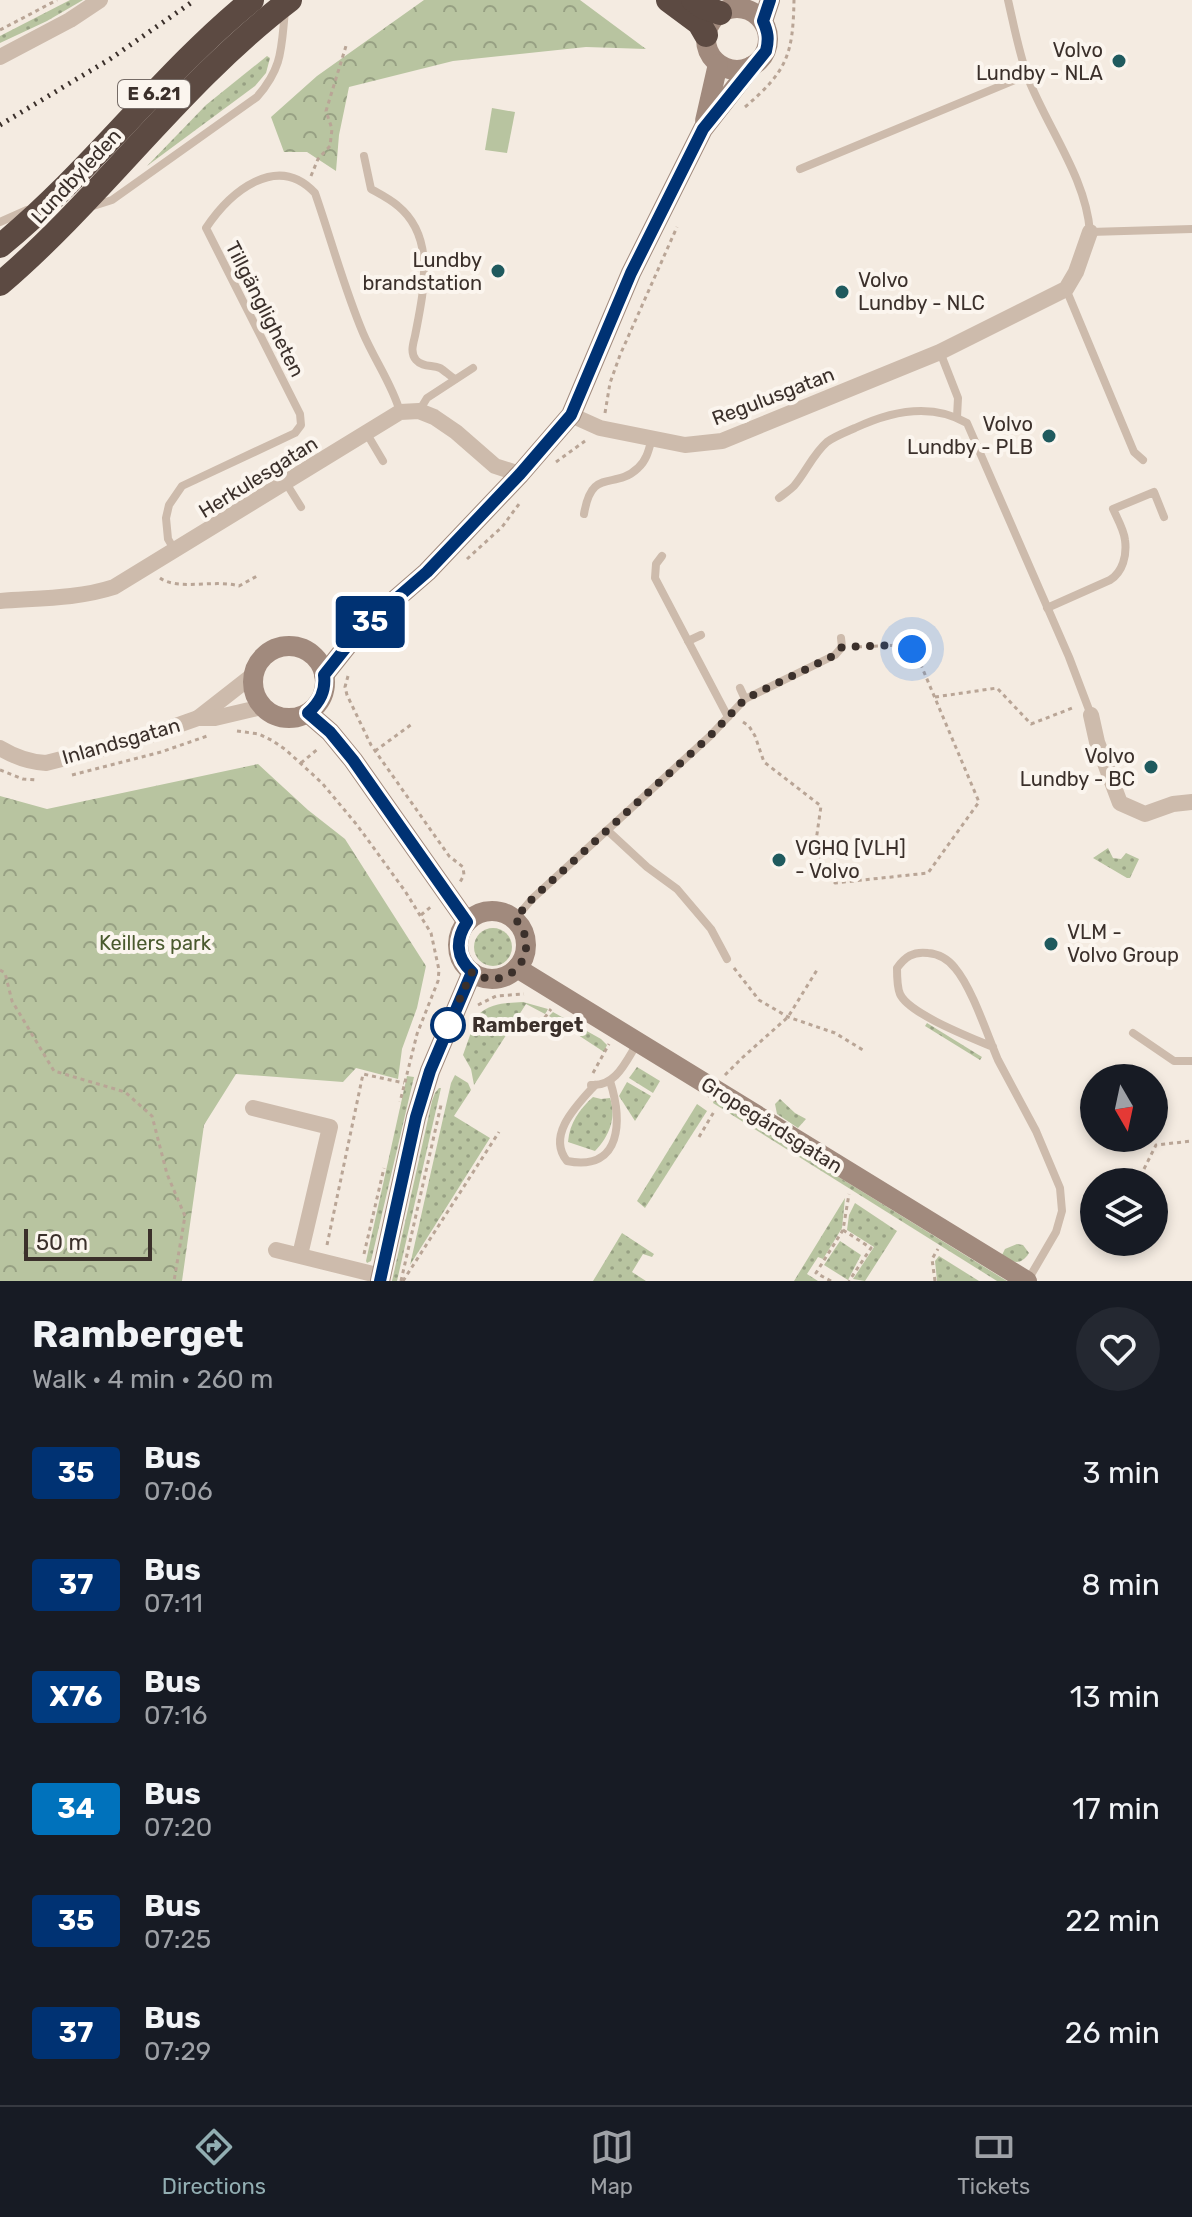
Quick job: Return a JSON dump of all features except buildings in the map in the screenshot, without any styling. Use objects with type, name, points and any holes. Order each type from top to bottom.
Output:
[{"type":"highway","name":"Lundbyleden","points":[[0,246],[60,193],[192,52],[252,0]]},
{"type":"highway","points":[[668,0],[699,23],[706,35]]},
{"type":"highway","points":[[693,0],[703,7],[739,7]]},
{"type":"highway","name":"Lundbyleden","points":[[0,284],[78,211],[208,70],[237,42],[290,1]]},
{"type":"street","points":[[0,57],[70,20],[100,0]]},
{"type":"street","points":[[763,21],[770,0]]},
{"type":"street","points":[[324,675],[359,631],[427,572],[571,415],[631,273],[703,129],[752,66],[761,60],[768,41],[767,30],[758,15],[739,7],[710,22],[706,46],[710,56],[718,64],[735,70],[752,66]]},
{"type":"street","points":[[703,129],[718,64]]},
{"type":"street","points":[[1066,289],[1076,272],[1090,232]]},
{"type":"street","name":"Regulusgatan","points":[[571,415],[600,428],[685,445],[722,441],[940,352],[1066,289]]},
{"type":"street","points":[[400,412],[419,411],[434,417],[495,466],[520,474]]},
{"type":"street","name":"Herkulesgatan","points":[[0,601],[67,597],[114,587],[400,412]]},
{"type":"street","points":[[310,652],[359,631]]},
{"type":"street","points":[[287,645],[310,652],[318,660],[324,675],[323,694],[317,705],[297,717],[272,715],[262,707],[252,686],[257,664],[265,654],[287,645]]},
{"type":"street","name":"Inlandsgatan","points":[[0,748],[31,762],[46,763],[136,740],[198,718],[253,675]]},
{"type":"street","name":"Inlandsgatan","points":[[198,718],[215,718],[262,707]]},
{"type":"street","points":[[1089,709],[1097,742],[1120,803],[1145,814],[1173,804],[1192,802]]},
{"type":"street","points":[[308,713],[330,732],[353,760],[467,922]]},
{"type":"street","points":[[493,911],[515,919],[522,927],[527,943],[524,959],[517,968],[506,976],[492,979],[472,972],[463,962],[458,949],[460,935],[467,922],[478,914],[493,911]]},
{"type":"street","name":"Gropegårdsgatan","points":[[517,968],[1028,1281]]},
{"type":"street","points":[[276,1250],[391,1280],[416,1117],[430,1071],[472,972]]},
{"type":"street","points":[[253,1108],[330,1127],[300,1255]]},
{"type":"lane","points":[[1008,0],[1027,75],[1079,184],[1089,213],[1090,232],[1192,229]]},
{"type":"lane","points":[[78,211],[112,200],[257,97],[271,81],[281,55],[290,1]]},
{"type":"lane","points":[[800,169],[1027,75]]},
{"type":"lane","points":[[364,156],[371,189],[399,207],[414,223],[423,248],[423,296],[412,350],[416,360],[422,365],[440,368],[455,379]]},
{"type":"lane","name":"Tillgängligheten","points":[[175,551],[168,539],[166,518],[169,505],[182,486],[295,433],[301,425],[300,414],[206,228],[234,195],[254,183],[278,174],[306,184]]},
{"type":"lane","points":[[306,184],[315,193],[361,330],[398,402],[400,412]]},
{"type":"lane","points":[[0,222],[60,193]]},
{"type":"lane","points":[[1066,289],[1134,452],[1143,460]]},
{"type":"lane","points":[[940,352],[958,398],[957,417]]},
{"type":"lane","points":[[419,411],[427,398],[473,368]]},
{"type":"lane","points":[[779,498],[793,487],[829,440],[866,423],[912,409],[957,417],[967,423],[1089,709]]},
{"type":"lane","points":[[367,434],[383,461]]},
{"type":"lane","points":[[584,514],[592,489],[602,482],[637,470],[646,458],[652,438]]},
{"type":"lane","points":[[286,483],[301,507]]},
{"type":"lane","points":[[1047,608],[1117,576],[1122,568],[1125,540],[1113,509],[1154,492],[1164,517]]},
{"type":"lane","points":[[662,556],[656,564],[655,578],[728,717]]},
{"type":"lane","points":[[688,641],[701,635]]},
{"type":"lane","points":[[515,919],[532,899],[710,736],[745,699],[835,655],[841,643]]},
{"type":"lane","points":[[740,688],[745,699]]},
{"type":"lane","points":[[607,830],[647,867],[677,889],[711,929],[727,959]]},
{"type":"lane","points":[[993,1047],[913,1008],[900,994],[897,968],[905,958],[919,952],[939,954],[954,966],[1036,1131],[1060,1188],[1062,1211],[1056,1232],[1028,1281]]},
{"type":"lane","points":[[1133,1033],[1174,1061],[1192,1061]]},
{"type":"lane","points":[[610,1081],[618,1115],[617,1134],[613,1142],[599,1159],[589,1163],[567,1161],[560,1144],[568,1118],[593,1085],[610,1081],[639,1041]]},
{"type":"path","points":[[0,30],[57,0]]},
{"type":"path","points":[[306,184],[318,159],[330,146],[332,129],[326,111],[346,46]]},
{"type":"path","points":[[146,569],[168,584],[223,582],[239,586],[257,576]]},
{"type":"path","points":[[741,720],[755,736],[764,762],[821,806],[815,848],[835,883],[928,873],[979,802],[912,649],[901,645],[841,643]]},
{"type":"path","points":[[935,697],[997,688],[1031,724],[1089,709]]},
{"type":"path","points":[[357,718],[375,751],[449,856],[463,867],[464,875],[460,882]]},
{"type":"path","points":[[375,751],[412,724]]},
{"type":"path","points":[[236,731],[259,734],[286,750],[322,783],[357,825],[431,933],[439,970],[438,981]]},
{"type":"path","points":[[69,776],[147,756],[210,735]]},
{"type":"path","points":[[0,770],[23,779],[39,781]]},
{"type":"path","points":[[727,959],[759,1000],[788,1017],[835,1033],[863,1050]]},
{"type":"path","points":[[0,970],[5,973],[12,1001],[54,1071],[125,1092],[152,1116],[167,1174],[185,1216],[174,1281]]},
{"type":"path","points":[[714,1089],[742,1058],[788,1017],[817,970]]},
{"type":"path","points":[[473,1011],[476,1005],[496,996],[526,994]]},
{"type":"path","points":[[540,1024],[552,1006]]},
{"type":"path","points":[[593,1085],[592,1074],[611,1041]]},
{"type":"path","points":[[323,1263],[363,1074],[404,1083]]},
{"type":"path","points":[[391,1280],[442,1099]]},
{"type":"path","points":[[699,1137],[715,1110]]},
{"type":"path","points":[[391,1280],[406,1276],[499,1132]]},
{"type":"path","points":[[1144,1168],[1156,1145],[1192,1141]]},
{"type":"path","points":[[831,1281],[816,1273],[843,1230],[849,1194]]},
{"type":"path","points":[[843,1230],[871,1248],[849,1281]]},
{"type":"path","points":[[935,1281],[932,1259],[938,1249]]},
{"type":"path","points":[[406,1276],[409,1281]]},
{"type":"green space","points":[[70,0],[83,0],[0,43],[0,36]]},
{"type":"green space","points":[[424,0],[580,0],[646,49],[586,47],[453,61],[349,87],[339,135],[336,171],[307,152],[284,152],[271,117],[317,76]]},
{"type":"green space","points":[[267,56],[270,58],[266,73],[255,86],[147,166],[206,105]]},
{"type":"green space","points":[[492,108],[515,112],[507,153],[485,150]]},
{"type":"green space","name":"Keillers park","points":[[258,764],[345,839],[426,966],[417,1008],[402,1049],[398,1079],[356,1068],[343,1082],[236,1074],[204,1125],[182,1281],[0,1281],[0,796],[47,809]]},
{"type":"green space","points":[[1108,848],[1113,858],[1121,859],[1126,853],[1139,859],[1130,878],[1093,858]]},
{"type":"green space","points":[[493,928],[506,934],[512,947],[506,960],[493,966],[480,960],[474,947],[480,934]]},
{"type":"green space","points":[[523,1002],[548,1009],[545,1014],[526,1004],[474,1085],[471,1069],[463,1055],[478,1015],[493,1006]]},
{"type":"green space","points":[[553,1012],[601,1039],[607,1045],[604,1052],[549,1016]]},
{"type":"green space","points":[[927,1023],[982,1057],[980,1060],[925,1026]]},
{"type":"green space","points":[[637,1067],[660,1081],[653,1093],[629,1078]]},
{"type":"green space","points":[[455,1075],[468,1083],[471,1090],[454,1116],[490,1138],[410,1265],[451,1083]]},
{"type":"green space","points":[[407,1076],[414,1077],[371,1261],[367,1263],[366,1261]]},
{"type":"green space","points":[[627,1082],[651,1096],[635,1121],[619,1096]]},
{"type":"green space","points":[[439,1088],[397,1281],[392,1281],[432,1101]]},
{"type":"green space","points":[[593,1097],[610,1098],[613,1112],[608,1133],[595,1151],[568,1142],[576,1117]]},
{"type":"green space","points":[[780,1099],[806,1119],[798,1128],[777,1114],[775,1104]]},
{"type":"green space","points":[[714,1100],[1007,1281],[997,1281],[713,1103]]},
{"type":"green space","points":[[697,1104],[707,1111],[645,1208],[637,1201]]},
{"type":"green space","points":[[845,1198],[842,1228],[823,1259],[818,1257],[807,1274],[818,1281],[794,1281]]},
{"type":"green space","points":[[855,1203],[897,1231],[865,1281],[853,1279],[874,1247],[847,1230]]},
{"type":"green space","points":[[622,1233],[654,1254],[652,1257],[643,1254],[632,1272],[646,1281],[593,1281]]},
{"type":"green space","points":[[840,1241],[861,1255],[848,1280],[824,1265]]},
{"type":"green space","points":[[1023,1245],[1029,1253],[1023,1260],[1013,1261],[1002,1255],[1005,1249]]},
{"type":"green space","points":[[939,1256],[979,1281],[937,1281],[935,1261]]},
{"type":"railway","points":[[0,125],[110,59],[195,0]]},
{"type":"bus line","name":"35","points":[[380,1281],[416,1117],[430,1071],[472,972],[463,962],[458,949],[460,935],[467,922],[353,760],[330,732],[308,713],[323,694],[324,675],[359,631],[427,572],[571,415],[631,273],[703,129],[766,51],[767,30],[763,21],[770,0]]},
{"type":"place","name":"Volvo Lundby - NLA","points":[[1119,61]]},
{"type":"place","name":"Lundby brandstation","points":[[498,271]]},
{"type":"place","name":"Volvo Lundby - NLC","points":[[842,292]]},
{"type":"place","name":"Volvo Lundby - PLB","points":[[1049,436]]},
{"type":"place","name":"Volvo Lundby - BC","points":[[1151,767]]},
{"type":"place","name":"VGHQ [VLH] - Volvo","points":[[779,860]]},
{"type":"place","name":"VLM - Volvo Group","points":[[1051,944]]},
{"type":"place","name":"Ramberget","points":[[448,1025]]},
{"type":"route","points":[[448,1025],[472,972],[485,978],[499,978],[512,973],[521,964],[527,943],[522,927],[515,919],[532,899],[710,736],[745,699],[835,655],[842,647],[880,644],[912,649]]}]
